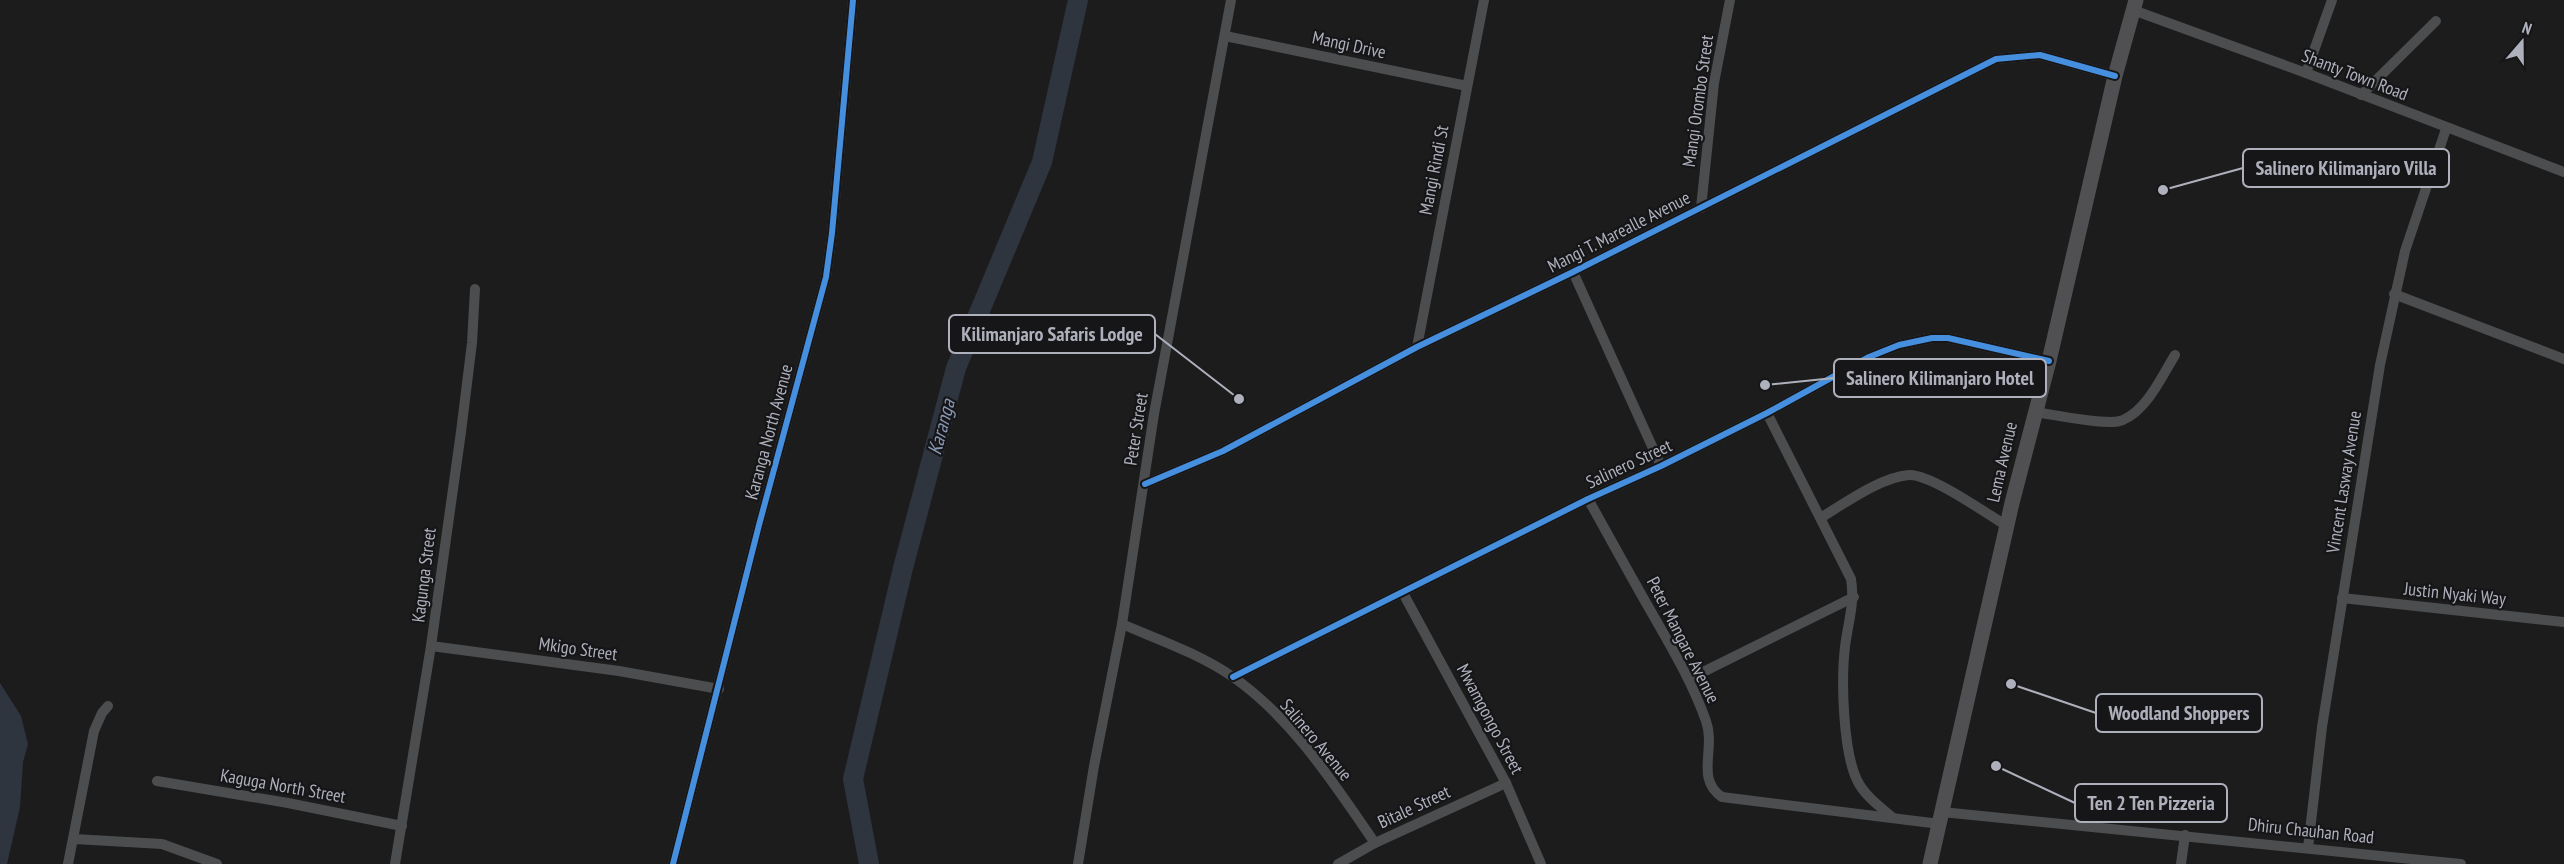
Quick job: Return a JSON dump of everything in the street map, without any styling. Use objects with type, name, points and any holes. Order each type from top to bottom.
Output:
[{"type":"main road","name":"Lema Avenue","points":[[1930,864],[2034,412],[2049,361],[2115,76],[2134,5]]},
{"type":"street","name":"Karanga North Avenue","points":[[673,864],[759,525],[826,277],[834,221],[853,0]]},
{"type":"street","name":"Peter Street","points":[[1078,864],[1094,766],[1122,624],[1154,414],[1231,0]]},
{"type":"street","name":"Mangi Rindi St","points":[[1417,347],[1484,0]]},
{"type":"street","name":"Mangi Orombo Street","points":[[1701,208],[1714,83],[1730,0]]},
{"type":"street","points":[[2306,73],[2331,0]]},
{"type":"street","name":"Shanty Town Road","points":[[2134,5],[2446,129],[2564,172]]},
{"type":"street","points":[[2361,95],[2436,21]]},
{"type":"street","name":"Mangi Drive","points":[[1225,36],[1467,86]]},
{"type":"street","name":"Mangi T. Marealle Avenue","points":[[1145,484],[1223,451],[1417,347],[1573,272],[1996,59],[2040,55],[2115,76]]},
{"type":"street","name":"Vincent Lasway Avenue","points":[[2308,848],[2322,727],[2368,430],[2394,294],[2417,210],[2446,129]]},
{"type":"street","points":[[1573,272],[1661,466]]},
{"type":"street","name":"Kagunga Street","points":[[395,864],[431,646],[472,344],[475,289]]},
{"type":"street","points":[[2394,294],[2564,359]]},
{"type":"street","name":"Salinero Street","points":[[1233,677],[1588,499],[1661,466],[1767,413],[1869,357],[1899,345],[1932,338],[1970,342],[2049,361]]},
{"type":"street","points":[[2034,412],[2112,423],[2125,420],[2147,399],[2175,355]]},
{"type":"street","points":[[1767,413],[1822,517],[1851,579],[1854,597],[1843,666],[1842,688],[1849,745],[1857,780],[1869,797],[1892,817]]},
{"type":"street","points":[[1822,517],[1886,481],[1910,475],[1929,480],[2007,526]]},
{"type":"street","name":"Peter Mangare Avenue","points":[[1588,499],[1689,679],[1709,731],[1707,774],[1714,792],[1722,797],[1892,817],[1941,818]]},
{"type":"street","name":"Mwamgongo Street","points":[[1403,593],[1506,783],[1542,864]]},
{"type":"street","points":[[1689,679],[1854,597]]},
{"type":"street","name":"Justin Nyaki Way","points":[[2342,598],[2564,622]]},
{"type":"street","name":"Salinero Avenue","points":[[1122,624],[1179,649],[1233,677],[1278,716],[1318,763],[1375,843]]},
{"type":"street","name":"Mkigo Street","points":[[431,646],[619,671],[719,689]]},
{"type":"street","points":[[68,864],[94,731],[102,713],[108,706]]},
{"type":"street","name":"Kaguga North Street","points":[[157,781],[288,803],[402,826]]},
{"type":"street","name":"Bitale Street","points":[[1338,864],[1375,843],[1506,783]]},
{"type":"street","name":"Dhiru Chauhan Road","points":[[1941,818],[2185,835],[2461,864]]},
{"type":"street","points":[[2181,864],[2185,835]]},
{"type":"street","points":[[74,839],[162,844],[217,864]]},
{"type":"shaded area","points":[[0,683],[21,716],[28,744],[23,762],[20,807],[7,864],[0,864]]},
{"type":"waterway","name":"Karanga","points":[[869,864],[853,779],[903,568],[956,368],[1042,162],[1078,0]]},
{"type":"cycle path","points":[[673,864],[759,525],[826,277],[853,0]]},
{"type":"cycle path","points":[[1145,484],[1223,451],[1417,347],[1573,272],[1996,59],[2040,55],[2115,76]]},
{"type":"cycle path","points":[[1233,677],[1588,499],[1661,466],[1767,413],[1869,357],[1899,345],[1932,338],[1948,338],[2049,361]]},
{"type":"place","name":"Salinero Kilimanjaro Villa","points":[[2163,190]]},
{"type":"place","name":"Salinero Kilimanjaro Hotel","points":[[1765,385]]},
{"type":"place","name":"Kilimanjaro Safaris Lodge","points":[[1239,399]]},
{"type":"place","name":"Woodland Shoppers","points":[[2011,684]]},
{"type":"place","name":"Ten 2 Ten Pizzeria","points":[[1996,766]]}]
